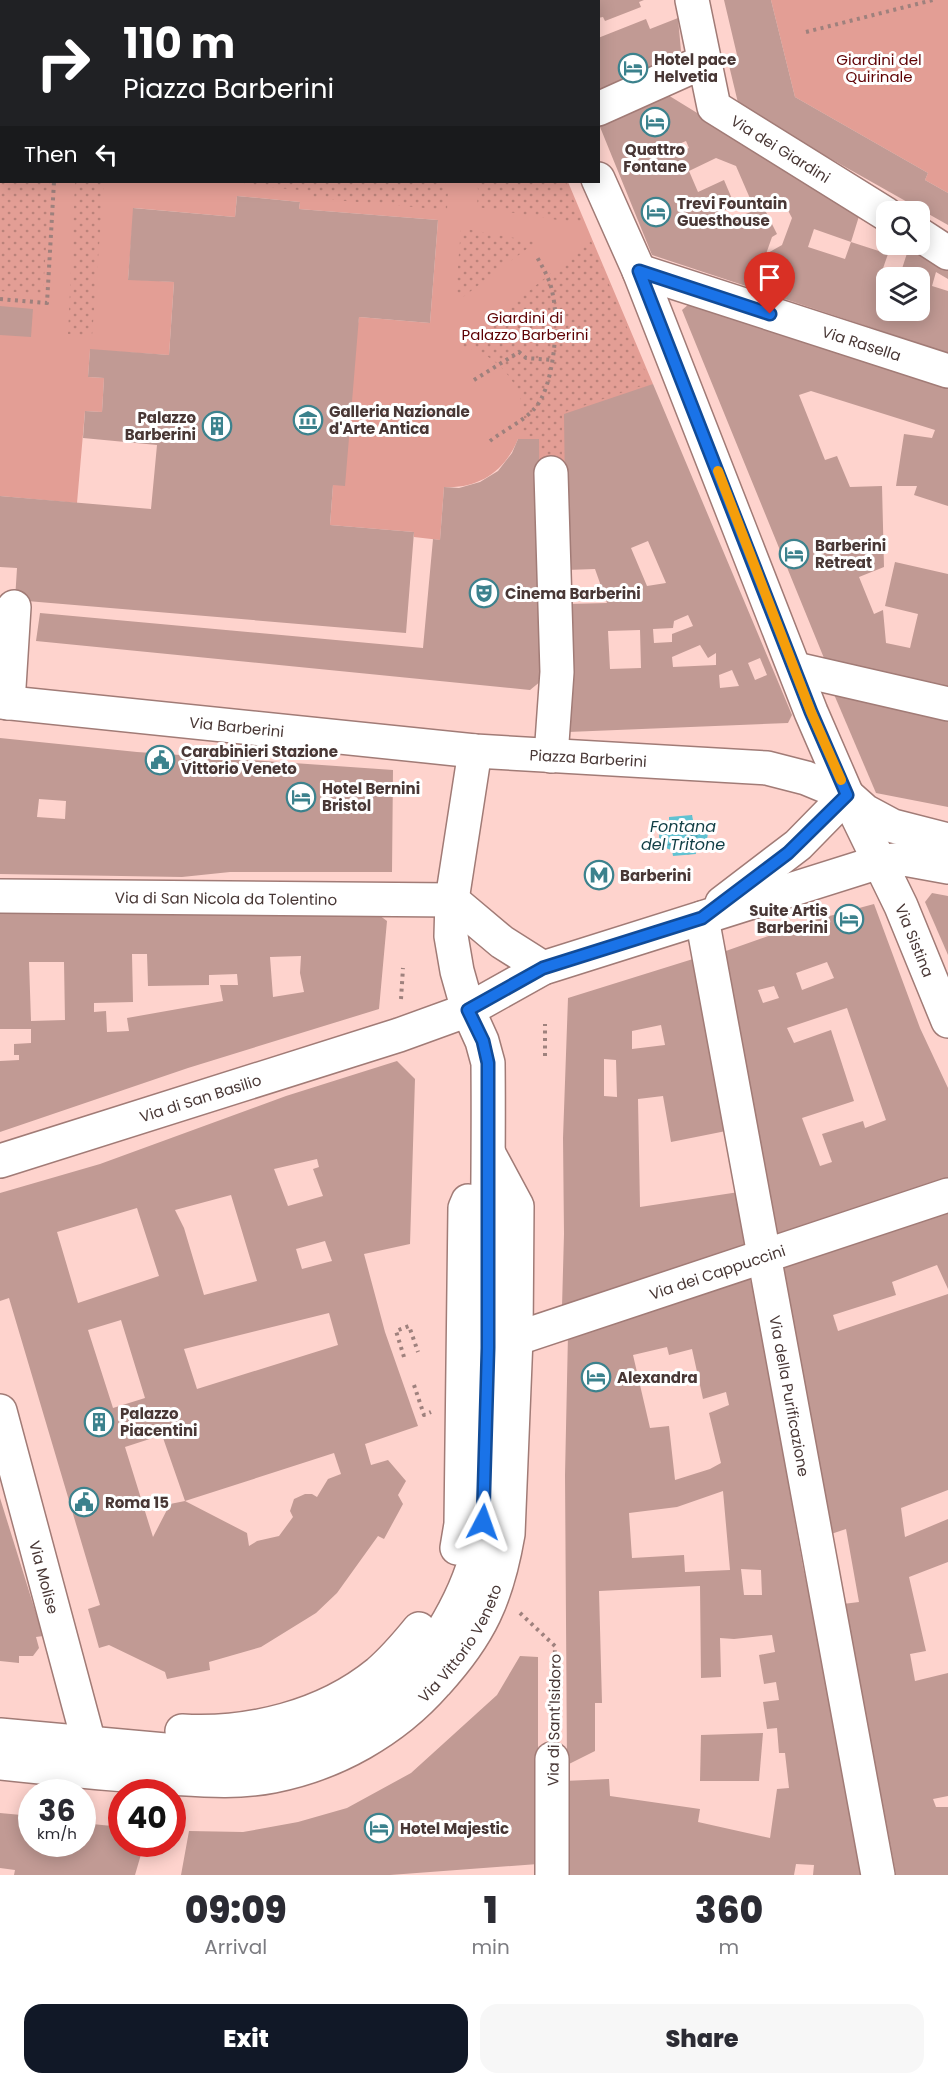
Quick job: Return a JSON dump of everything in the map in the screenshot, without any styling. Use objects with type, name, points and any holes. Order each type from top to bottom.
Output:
[{"type":"street","name":"Via dei Giardini","points":[[692,0],[714,107],[876,208]]},
{"type":"street","points":[[600,108],[705,62]]},
{"type":"street","points":[[600,183],[639,271],[811,712],[879,862]]},
{"type":"street","points":[[930,241],[948,253]]},
{"type":"street","name":"Via Rasella","points":[[639,271],[948,371]]},
{"type":"street","points":[[551,473],[557,689],[551,756]]},
{"type":"street","points":[[4,703],[14,607]]},
{"type":"street","points":[[796,669],[948,704]]},
{"type":"street","name":"Via Barberini","points":[[4,703],[475,751]]},
{"type":"street","points":[[475,751],[452,900],[451,936],[468,1010],[543,968],[879,862],[904,859],[948,867]]},
{"type":"street","name":"Piazza Barberini","points":[[475,751],[767,768],[806,778],[847,795]]},
{"type":"street","points":[[847,795],[865,811],[893,826],[948,840]]},
{"type":"street","points":[[702,918],[788,853],[847,795]]},
{"type":"street","name":"Via Sistina","points":[[879,862],[901,906],[948,1021]]},
{"type":"street","name":"Via di San Nicola da Tolentino","points":[[0,896],[452,900]]},
{"type":"street","points":[[452,900],[502,942],[543,968]]},
{"type":"street","name":"Via della Purificazione","points":[[702,918],[878,1875]]},
{"type":"street","name":"Via di San Basilio","points":[[0,1161],[399,1035],[468,1010]]},
{"type":"street","name":"Via Vittorio Veneto","points":[[1,1736],[136,1776],[228,1780],[272,1776],[309,1767],[378,1734],[405,1715],[464,1650],[486,1614],[495,1592],[508,1534],[502,1343],[488,1152],[488,1063],[483,1041],[468,1010]]},
{"type":"street","name":"Via Vittorio Veneto","points":[[1,1736],[87,1733],[134,1728],[220,1732],[252,1728],[314,1709],[355,1689],[378,1673],[400,1652],[423,1623],[442,1591],[455,1555],[461,1524],[465,1208],[488,1152]]},
{"type":"street","name":"Via dei Cappuccini","points":[[502,1343],[948,1195]]},
{"type":"street","name":"Via Vittorio Veneto","points":[[87,1733],[196,1754],[246,1753],[301,1741],[331,1730],[359,1715],[402,1683],[420,1663],[450,1618],[472,1573],[478,1548],[502,1343]]},
{"type":"street","name":"Via Molise","points":[[0,1411],[87,1733]]},
{"type":"street","name":"Via di Sant'Isidoro","points":[[552,1759],[552,1875]]},
{"type":"path","points":[[806,32],[933,0]]},
{"type":"path","points":[[0,299],[47,303],[54,183]]},
{"type":"path","points":[[490,441],[534,409],[543,397],[553,360],[556,326],[554,296],[537,257]]},
{"type":"path","points":[[474,380],[519,352],[525,358],[553,360]]},
{"type":"path","points":[[401,999],[403,969]]},
{"type":"path","points":[[545,1024],[545,1056]]},
{"type":"path","points":[[404,1357],[396,1331],[409,1326],[418,1352]]},
{"type":"path","points":[[414,1385],[424,1415],[438,1410]]},
{"type":"path","name":"Via di Sant'Isidoro","points":[[495,1592],[555,1646],[552,1759]]},
{"type":"green space","name":"Giardini del Quirinale","points":[[771,0],[948,0],[948,193],[925,180],[928,173],[795,97]]},
{"type":"green space","name":"Giardini di Palazzo Barberini","points":[[0,183],[568,183],[653,384],[565,465],[539,465],[538,439],[518,439],[506,460],[489,476],[469,485],[444,487],[440,540],[414,537],[414,532],[330,525],[333,485],[359,317],[430,323],[438,220],[299,209],[300,202],[237,196],[235,217],[134,208],[128,279],[174,282],[169,355],[90,350],[88,377],[104,378],[102,412],[85,411],[77,503],[0,496]]},
{"type":"green space","points":[[0,183],[50,183],[43,294],[0,291]]},
{"type":"green space","points":[[75,183],[104,183],[92,336],[68,334]]},
{"type":"green space","points":[[245,183],[445,183],[448,192],[447,210],[312,198],[312,191],[244,185]]},
{"type":"green space","points":[[476,183],[566,183],[582,221],[576,223],[477,207]]},
{"type":"green space","points":[[461,228],[536,242],[455,303]]},
{"type":"green space","points":[[591,241],[650,383],[562,413],[562,463],[541,462],[541,436],[521,437],[524,422],[523,406],[510,378],[488,357],[474,350],[459,347]]},
{"type":"water","name":"Fontana del Tritone","points":[[692,815],[693,820],[705,825],[708,832],[707,839],[695,848],[696,854],[673,856],[672,850],[661,844],[660,831],[669,823],[669,817]]},
{"type":"building","points":[[600,0],[644,0],[639,2],[641,7],[605,21],[603,17],[600,18]]},
{"type":"building","points":[[724,0],[771,0],[795,97],[928,173],[925,180],[948,193],[948,225],[930,215],[930,201],[905,201],[739,107],[727,57],[737,55]]},
{"type":"building","points":[[678,18],[682,62],[600,94],[600,37],[646,19],[650,29]]},
{"type":"building","points":[[663,92],[860,213],[851,242],[876,250],[876,255],[888,255],[883,267],[876,267],[876,321],[930,321],[930,267],[903,267],[906,255],[929,255],[948,266],[948,279],[936,272],[932,286],[948,291],[948,353],[652,255],[600,127],[600,121]],"holes":[[[686,141],[689,148],[674,155],[670,148]],[[716,158],[736,166],[755,210],[714,228],[709,217],[735,206],[724,180],[698,192],[689,171]],[[781,197],[792,218],[782,245],[766,254],[772,237],[777,234],[763,206]],[[814,229],[851,242],[845,259],[808,247]]]},
{"type":"building","name":"Palazzo Barberini","points":[[237,196],[300,202],[299,209],[438,220],[430,323],[359,317],[345,486],[333,485],[330,525],[414,532],[406,633],[15,600],[17,568],[0,567],[0,496],[151,509],[157,445],[83,438],[85,411],[102,412],[104,378],[88,377],[90,349],[169,355],[174,282],[128,280],[133,208],[235,217]]},
{"type":"building","points":[[689,304],[948,387],[948,506],[914,495],[917,486],[896,486],[904,434],[932,438],[935,430],[811,391],[799,395],[825,460],[837,456],[850,487],[882,486],[884,567],[859,577],[874,614],[883,610],[886,643],[910,648],[918,614],[885,606],[895,562],[948,574],[948,692],[826,663],[682,310]]},
{"type":"building","points":[[0,306],[33,309],[31,337],[0,335]]},
{"type":"building","points":[[653,384],[792,715],[788,723],[568,732],[566,604],[607,603],[595,569],[566,570],[564,414]],"holes":[[[648,541],[666,583],[647,586],[631,548]],[[688,615],[693,626],[672,634],[672,642],[654,643],[653,629],[673,628],[674,621]],[[640,630],[641,668],[610,669],[608,631]],[[700,645],[708,658],[716,653],[716,665],[673,667],[672,657]],[[760,658],[767,675],[755,680],[748,663]],[[732,670],[739,686],[720,688],[719,675]]]},
{"type":"building","name":"Cinema Barberini","points":[[518,439],[539,439],[541,681],[530,690],[36,641],[40,613],[423,648],[433,539],[440,540],[444,487],[459,488],[480,482],[498,471],[512,453]]},
{"type":"building","points":[[833,692],[948,714],[948,807],[876,793]]},
{"type":"building","points":[[0,738],[137,752],[393,770],[392,872],[230,872],[182,877],[0,874]],"holes":[[[39,799],[66,801],[65,819],[37,817]]]},
{"type":"building","points":[[932,893],[948,896],[948,955],[925,902]]},
{"type":"building","points":[[874,904],[920,1028],[948,1088],[948,1181],[775,1243],[723,952],[811,921]],"holes":[[[827,962],[834,978],[802,990],[796,973]],[[774,986],[779,998],[763,1003],[758,990]],[[847,1008],[886,1120],[865,1128],[863,1121],[822,1134],[832,1162],[820,1166],[802,1118],[854,1101],[831,1030],[794,1043],[787,1028]]]},
{"type":"building","points":[[0,909],[379,915],[387,921],[379,1009],[188,1068],[0,1132],[0,1061],[19,1060],[19,1055],[14,1055],[14,1044],[31,1043],[31,1029],[0,1029]],"holes":[[[132,954],[147,954],[148,986],[209,985],[209,975],[237,974],[238,985],[220,985],[223,1001],[127,1018],[129,1031],[107,1032],[106,1011],[94,1012],[94,1003],[133,1002]],[[301,956],[300,973],[304,992],[273,997],[270,957]],[[29,962],[64,962],[65,1020],[31,1021]]]},
{"type":"building","points":[[693,959],[726,1131],[671,1142],[663,1096],[638,1099],[640,1207],[739,1192],[749,1250],[562,1307],[563,1138],[568,998]],"holes":[[[661,1025],[665,1045],[632,1049],[632,1031]],[[604,1059],[616,1060],[617,1097],[604,1096]]]},
{"type":"building","points":[[397,1061],[415,1079],[410,1244],[364,1254],[385,1332],[418,1426],[365,1444],[371,1465],[388,1460],[406,1481],[398,1495],[403,1504],[384,1539],[378,1536],[337,1593],[316,1613],[261,1647],[209,1662],[210,1670],[167,1679],[165,1672],[109,1645],[99,1648],[88,1609],[100,1605],[9,1298],[0,1301],[0,1193],[100,1164],[286,1096]],"holes":[[[317,1159],[319,1167],[313,1169],[323,1196],[288,1206],[274,1169]],[[231,1195],[257,1281],[204,1295],[184,1228],[175,1210]],[[137,1208],[159,1276],[78,1303],[57,1232]],[[325,1241],[332,1261],[302,1269],[296,1249]],[[329,1313],[338,1345],[197,1389],[184,1349]],[[121,1320],[145,1398],[113,1408],[88,1330]],[[162,1435],[185,1501],[170,1504],[153,1537],[125,1447]],[[334,1453],[341,1474],[328,1479],[317,1497],[305,1494],[294,1499],[290,1511],[293,1517],[279,1536],[257,1541],[249,1546],[247,1533],[185,1501]]]},
{"type":"building","points":[[948,1212],[948,1289],[937,1265],[892,1282],[896,1295],[833,1315],[838,1331],[948,1294],[948,1490],[901,1508],[905,1537],[948,1519],[948,1562],[909,1577],[926,1651],[910,1654],[915,1681],[948,1673],[948,1796],[933,1799],[936,1807],[948,1807],[948,1875],[896,1875],[883,1806],[869,1753],[843,1604],[859,1602],[846,1529],[831,1534],[804,1380],[776,1267]]},
{"type":"building","points":[[749,1275],[764,1330],[803,1567],[863,1875],[813,1875],[814,1865],[796,1864],[794,1875],[565,1875],[564,1781],[609,1779],[610,1796],[700,1809],[698,1822],[770,1838],[777,1789],[789,1788],[785,1753],[779,1753],[777,1728],[767,1729],[763,1702],[779,1700],[776,1682],[764,1684],[759,1655],[775,1652],[772,1635],[734,1639],[720,1638],[721,1677],[701,1678],[700,1586],[599,1591],[602,1703],[595,1703],[595,1751],[567,1765],[565,1475],[568,1334]],"holes":[[[667,1347],[669,1355],[692,1349],[703,1399],[726,1392],[729,1405],[709,1413],[721,1463],[710,1469],[675,1480],[669,1426],[650,1428],[633,1355]],[[723,1491],[730,1570],[685,1572],[684,1555],[632,1558],[629,1513],[677,1507]],[[741,1569],[761,1570],[762,1595],[744,1595]]]},
{"type":"building","points":[[0,1498],[43,1636],[36,1637],[39,1648],[33,1656],[19,1656],[19,1663],[0,1661]]},
{"type":"building","points":[[520,1656],[538,1657],[538,1864],[390,1875],[181,1875],[189,1831],[243,1832],[298,1822],[347,1808],[411,1773],[497,1695]]},
{"type":"building","points":[[763,1733],[759,1781],[700,1781],[701,1735]]},
{"type":"building","points":[[0,1813],[18,1815],[18,1857],[96,1857],[96,1824],[108,1826],[108,1857],[140,1857],[135,1875],[14,1875],[15,1870],[0,1868]]},
{"type":"slow traffic","points":[[718,471],[811,712],[841,780]]},
{"type":"place","name":"Hotel pace Helvetia","points":[[633,68]]},
{"type":"place","name":"Quattro Fontane","points":[[655,122]]},
{"type":"place","name":"Trevi Fountain Guesthouse","points":[[656,212]]},
{"type":"place","name":"Galleria Nazionale d'Arte Antica","points":[[308,420]]},
{"type":"place","name":"Palazzo Barberini","points":[[217,426]]},
{"type":"place","name":"Barberini Retreat","points":[[794,554]]},
{"type":"place","name":"Cinema Barberini","points":[[484,593]]},
{"type":"place","name":"Carabinieri Stazione Vittorio Veneto","points":[[160,760]]},
{"type":"place","name":"Hotel Bernini Bristol","points":[[301,797]]},
{"type":"place","name":"Barberini","points":[[599,875]]},
{"type":"place","name":"Suite Artis Barberini","points":[[849,919]]},
{"type":"place","name":"Alexandra","points":[[596,1377]]},
{"type":"place","name":"Palazzo Piacentini","points":[[99,1422]]},
{"type":"place","name":"Roma 15","points":[[84,1502]]},
{"type":"place","name":"Hotel Majestic","points":[[379,1828]]},
{"type":"route","points":[[483,1522],[488,1348],[488,1063],[483,1041],[468,1010],[543,968],[702,918],[788,853],[847,795],[811,712],[639,271],[770,314]]}]
